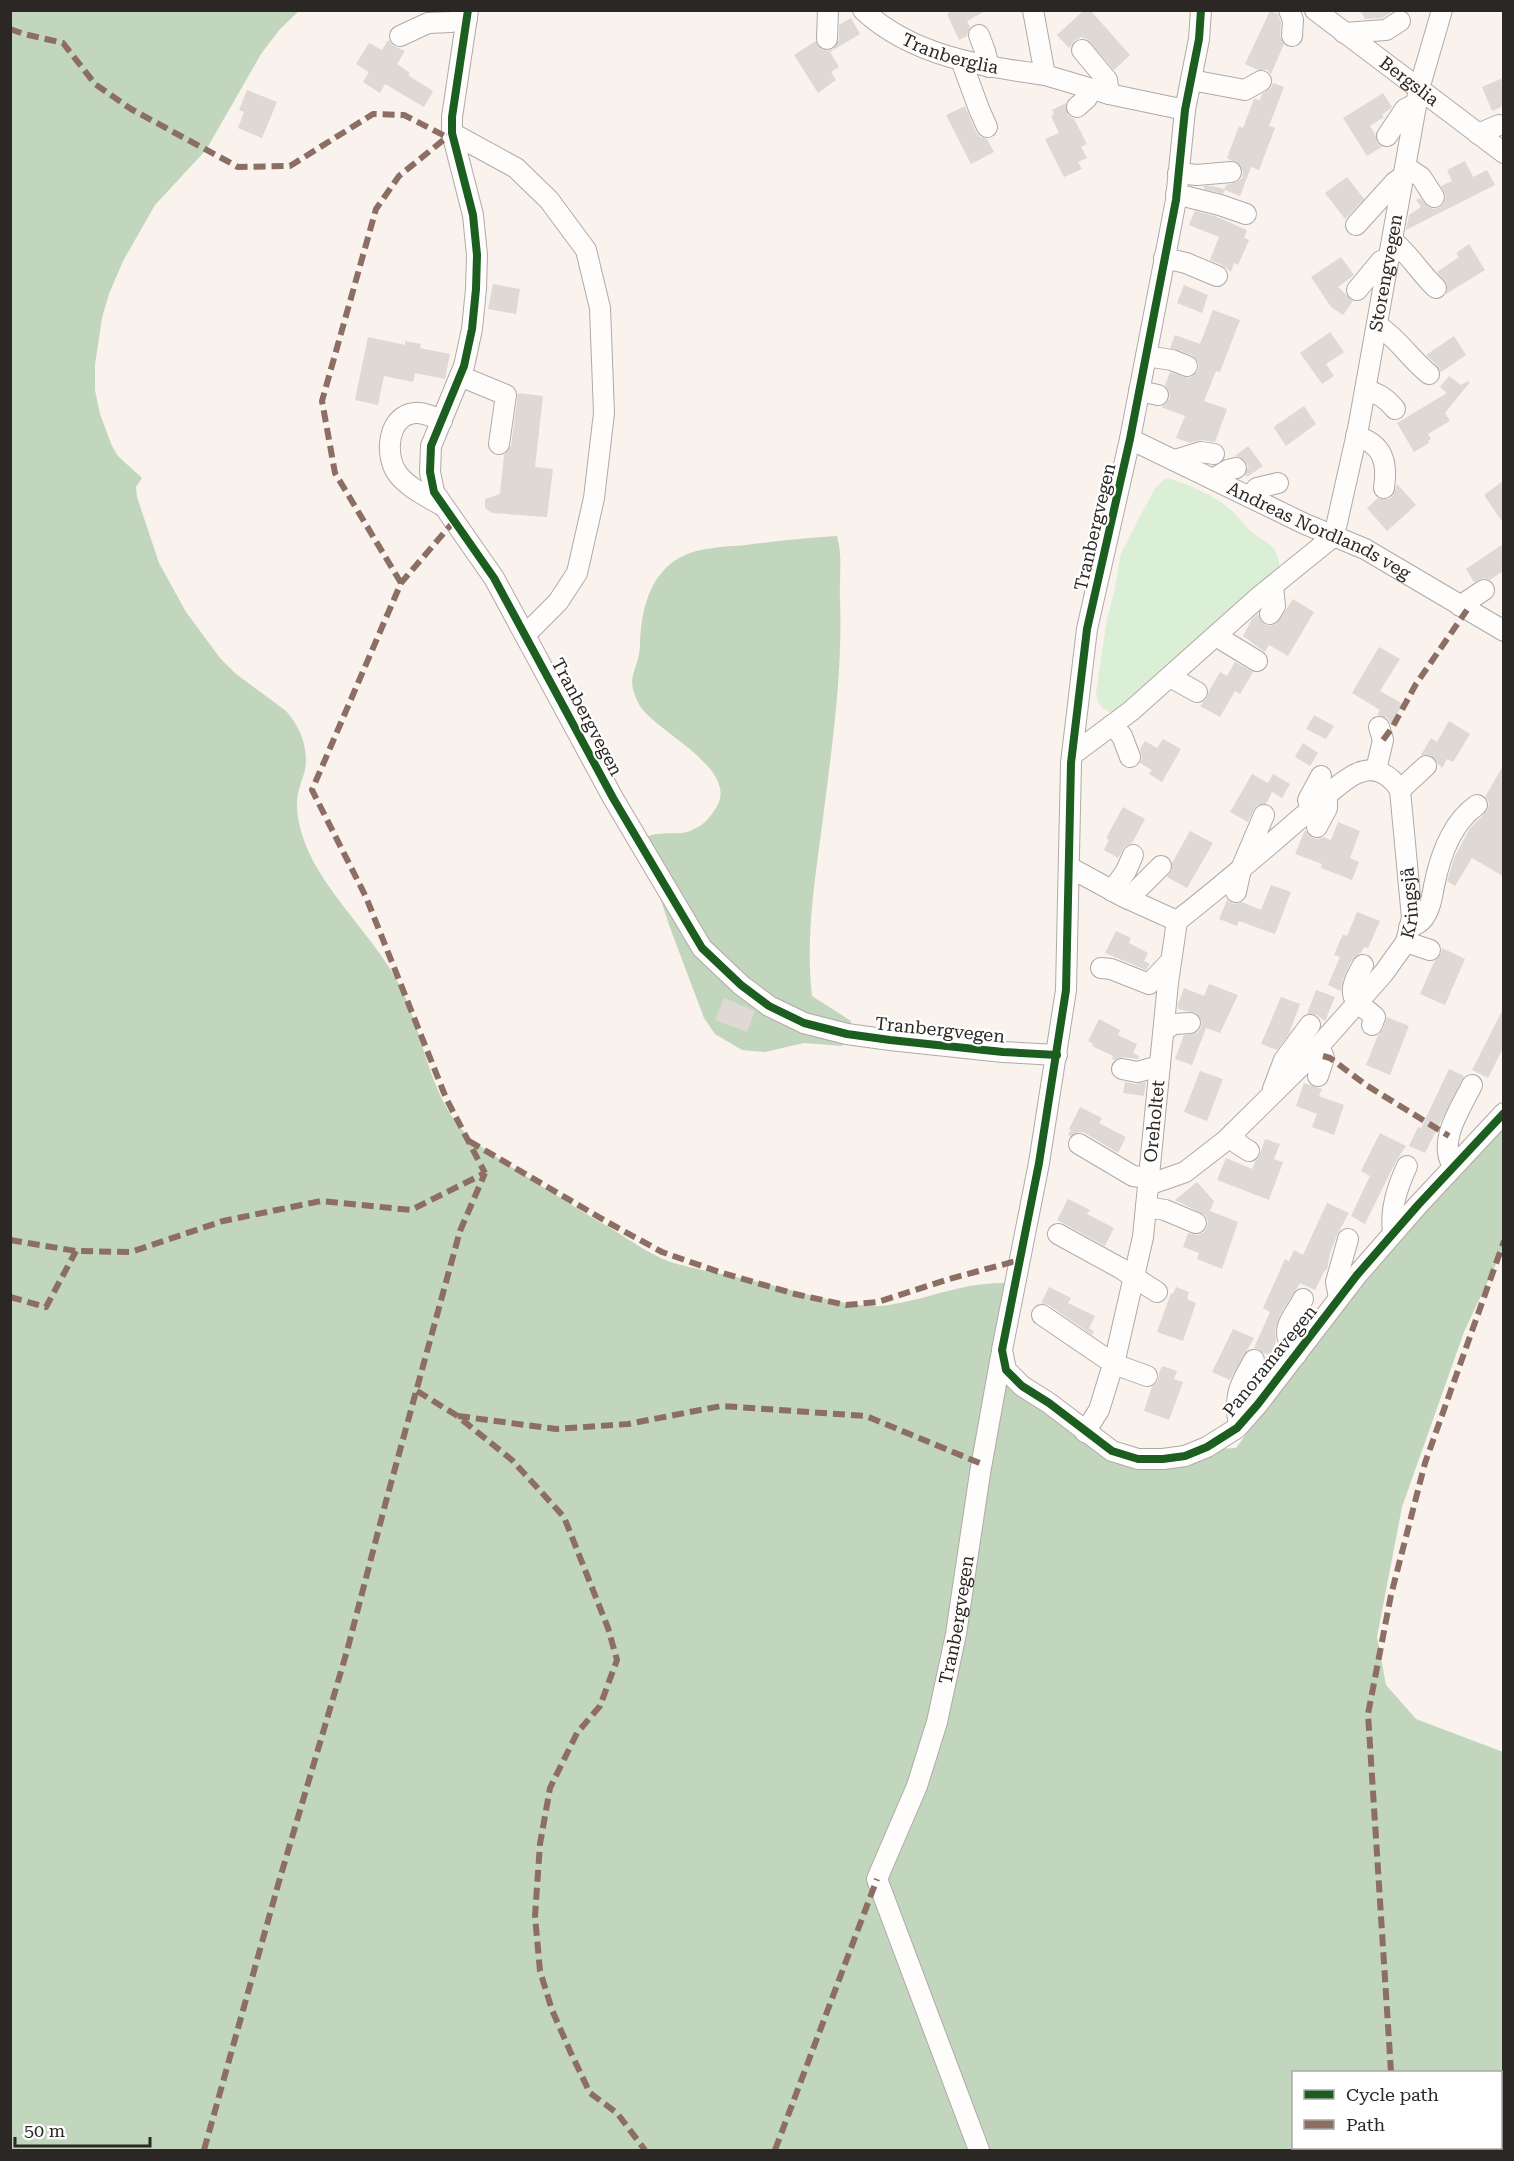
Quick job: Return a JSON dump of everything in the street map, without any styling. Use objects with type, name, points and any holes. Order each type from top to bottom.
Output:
[{"type":"street","points":[[827,39],[828,10]]},
{"type":"street","name":"Tranberglia","points":[[863,10],[881,17],[905,40],[939,54],[989,67],[1044,75],[1100,91],[1185,110]]},
{"type":"street","points":[[1033,10],[1044,75]]},
{"type":"street","name":"Tranbergvegen","points":[[979,2151],[877,1879],[917,1786],[937,1722],[956,1634],[980,1473],[1002,1350],[1039,1164],[1066,990],[1072,755],[1087,629],[1130,439],[1149,393],[1146,356],[1176,194],[1185,110],[1199,39],[1201,10]]},
{"type":"street","points":[[1289,10],[1293,20],[1293,36]]},
{"type":"street","name":"Bergslia","points":[[1315,10],[1418,96],[1478,134],[1503,153]]},
{"type":"street","name":"Storengvegen","points":[[1334,536],[1392,249],[1418,96],[1443,10]]},
{"type":"street","points":[[400,36],[428,22],[451,22],[468,15]]},
{"type":"street","points":[[468,15],[452,117],[452,133],[516,168],[549,200],[586,250],[600,308],[604,412],[594,498],[577,573],[558,602],[525,635]]},
{"type":"street","points":[[1344,33],[1386,30],[1400,21]]},
{"type":"street","points":[[979,35],[986,51],[989,67]]},
{"type":"street","points":[[1077,107],[1100,91],[1107,80],[1082,50]]},
{"type":"street","points":[[961,60],[987,127]]},
{"type":"street","points":[[1191,80],[1245,90],[1261,81]]},
{"type":"street","points":[[1387,136],[1405,109],[1418,96]]},
{"type":"street","points":[[1478,134],[1499,125]]},
{"type":"street","name":"Tranbergvegen","points":[[452,133],[473,215],[477,255],[476,289],[472,329],[460,376],[431,446],[430,472],[434,492],[494,578],[613,798],[702,948],[741,986],[769,1006],[804,1023],[847,1034],[1003,1052],[1057,1055]]},
{"type":"street","points":[[1356,225],[1405,171],[1421,177],[1434,197]]},
{"type":"street","points":[[1178,173],[1197,175],[1232,172]]},
{"type":"street","points":[[1176,194],[1246,214]]},
{"type":"street","points":[[1357,290],[1392,249],[1406,252],[1436,288]]},
{"type":"street","points":[[1164,258],[1186,263],[1217,276]]},
{"type":"street","points":[[1377,325],[1391,334],[1416,364],[1429,374]]},
{"type":"street","points":[[1146,356],[1172,360],[1187,366]]},
{"type":"street","points":[[460,376],[506,394],[498,444]]},
{"type":"street","points":[[1365,390],[1375,392],[1387,399],[1395,409]]},
{"type":"street","points":[[441,421],[429,415],[414,412],[397,422],[390,437],[389,454],[396,472],[409,485],[446,508]]},
{"type":"street","points":[[1356,436],[1368,439],[1378,448],[1385,464],[1383,488]]},
{"type":"street","name":"Andreas Nordlands veg","points":[[1130,439],[1249,497],[1365,549],[1503,632]]},
{"type":"street","points":[[1175,460],[1201,452],[1214,454]]},
{"type":"street","points":[[1213,479],[1236,468]]},
{"type":"street","points":[[1249,497],[1257,488],[1278,483]]},
{"type":"street","points":[[1072,755],[1170,677],[1273,586],[1334,536]]},
{"type":"street","points":[[1270,614],[1275,606],[1273,586]]},
{"type":"street","points":[[1460,606],[1484,590]]},
{"type":"street","points":[[1216,636],[1257,661]]},
{"type":"street","points":[[1170,677],[1197,692]]},
{"type":"street","points":[[1112,725],[1122,736],[1130,757]]},
{"type":"street","points":[[1376,770],[1383,740],[1379,727]]},
{"type":"street","points":[[1069,867],[1120,895],[1177,921],[1241,869],[1314,818],[1327,796],[1358,772],[1376,770],[1393,779],[1400,790],[1426,766]]},
{"type":"street","points":[[1314,818],[1308,800],[1320,776]]},
{"type":"street","name":"Kringsjå","points":[[1149,1182],[1185,1172],[1233,1133],[1319,1046],[1383,974],[1408,935],[1412,918],[1400,790]]},
{"type":"street","points":[[1430,950],[1408,935],[1423,920],[1430,905],[1438,868],[1458,824],[1468,811],[1477,805]]},
{"type":"street","points":[[1236,892],[1241,869],[1264,815]]},
{"type":"street","points":[[1120,895],[1133,855]]},
{"type":"street","points":[[1120,895],[1161,866]]},
{"type":"street","name":"Oreholtet","points":[[1085,1432],[1099,1410],[1114,1364],[1143,1237],[1177,921]]},
{"type":"street","points":[[1101,968],[1111,969],[1149,984],[1171,962]]},
{"type":"street","points":[[1363,964],[1355,980],[1353,994],[1357,1003],[1369,1010],[1375,1017],[1372,1025]]},
{"type":"street","points":[[1164,1030],[1174,1024],[1190,1023]]},
{"type":"street","points":[[1271,1095],[1284,1060],[1310,1025]]},
{"type":"street","points":[[1318,1076],[1324,1058],[1319,1046]]},
{"type":"street","points":[[1122,1069],[1137,1072],[1160,1066]]},
{"type":"street","points":[[1453,1166],[1447,1156],[1448,1140],[1455,1119],[1472,1085]]},
{"type":"street","name":"Panoramavegen","points":[[1006,1370],[1022,1386],[1049,1403],[1112,1451],[1138,1460],[1163,1459],[1185,1456],[1208,1447],[1239,1425],[1258,1404],[1339,1298],[1393,1233],[1503,1113]]},
{"type":"street","points":[[1233,1133],[1238,1144],[1249,1151]]},
{"type":"street","points":[[1079,1144],[1133,1176],[1149,1182]]},
{"type":"street","points":[[1393,1233],[1391,1216],[1399,1184],[1407,1166]]},
{"type":"street","points":[[1146,1207],[1165,1210],[1196,1223]]},
{"type":"street","points":[[1058,1234],[1134,1277],[1157,1293]]},
{"type":"street","points":[[1339,1298],[1336,1282],[1348,1239]]},
{"type":"street","points":[[1296,1355],[1287,1342],[1286,1326],[1303,1299]]},
{"type":"street","points":[[1042,1316],[1114,1364],[1147,1376]]},
{"type":"street","name":"Tranbergvegen","points":[[1002,1350],[1006,1370]]},
{"type":"street","points":[[1239,1425],[1236,1411],[1237,1395],[1254,1360]]},
{"type":"green space","points":[[11,11],[299,11],[280,29],[261,54],[206,150],[155,205],[123,261],[102,318],[95,365],[95,390],[100,414],[112,446],[118,456],[142,478],[136,487],[137,497],[159,563],[186,612],[220,658],[236,674],[286,711],[299,731],[306,762],[299,789],[297,810],[300,828],[307,847],[328,886],[381,955],[399,984],[439,1093],[459,1126],[477,1144],[640,1247],[680,1265],[831,1300],[871,1306],[900,1303],[973,1286],[1006,1283],[989,1367],[1120,1453],[1236,1448],[1398,1238],[1503,1121],[1503,1249],[1464,1332],[1402,1507],[1377,1637],[1386,1685],[1416,1719],[1503,1752],[1503,2112],[1502,2071],[1292,2071],[1292,2149],[1404,2150],[11,2150]]},
{"type":"green space","points":[[1166,478],[1200,490],[1230,509],[1250,530],[1272,546],[1277,554],[1280,568],[1235,604],[1113,713],[1101,706],[1096,693],[1107,619],[1121,553],[1155,488]]},
{"type":"green space","points":[[837,536],[840,552],[840,660],[832,750],[813,899],[810,977],[812,996],[851,1021],[851,1031],[842,1046],[804,1043],[765,1052],[742,1050],[715,1034],[704,1018],[669,925],[641,838],[656,834],[686,832],[699,827],[716,808],[721,793],[717,779],[707,765],[649,716],[635,696],[632,681],[639,654],[642,620],[653,585],[668,566],[687,554],[712,548]]},
{"type":"building","points":[[954,10],[987,10],[967,21],[970,27],[967,36],[959,40],[947,14]]},
{"type":"building","points":[[1084,10],[1090,10],[1130,55],[1114,70],[1087,39],[1081,37],[1069,48],[1057,35]]},
{"type":"building","points":[[1360,10],[1395,10],[1382,18],[1365,19]]},
{"type":"building","points":[[1270,11],[1278,14],[1281,22],[1280,36],[1284,44],[1271,74],[1267,70],[1258,70],[1245,64]]},
{"type":"building","points":[[851,18],[860,34],[830,52],[839,67],[831,72],[836,80],[818,93],[794,55],[816,41],[821,49],[827,51],[833,49],[839,40],[839,25]]},
{"type":"building","points":[[388,40],[405,51],[397,64],[410,73],[408,75],[433,91],[424,107],[385,84],[380,93],[363,82],[369,72],[356,64],[369,43],[382,50]]},
{"type":"building","points":[[1503,78],[1503,106],[1492,111],[1482,87]]},
{"type":"building","points":[[1273,83],[1284,87],[1269,126],[1275,128],[1259,170],[1251,167],[1240,196],[1225,190],[1223,194],[1204,189],[1204,186],[1213,186],[1224,189],[1226,185],[1242,178],[1243,172],[1240,165],[1227,158],[1239,126],[1243,128],[1254,99],[1260,100],[1262,94],[1271,88]]},
{"type":"building","points":[[247,90],[277,102],[262,138],[238,128],[244,112],[239,110]]},
{"type":"building","points":[[1383,93],[1392,107],[1382,115],[1384,117],[1370,126],[1377,142],[1382,147],[1367,156],[1343,118]]},
{"type":"building","points":[[1066,103],[1068,115],[1074,119],[1087,144],[1081,147],[1087,158],[1078,162],[1082,169],[1064,177],[1045,139],[1059,133],[1051,116],[1054,114],[1052,110]]},
{"type":"building","points":[[965,106],[976,132],[980,137],[987,139],[994,152],[971,164],[946,115]]},
{"type":"building","points":[[1465,161],[1473,177],[1487,170],[1495,185],[1406,230],[1409,215],[1421,207],[1416,200],[1420,198],[1428,207],[1434,209],[1440,207],[1446,196],[1441,186],[1452,181],[1447,170]]},
{"type":"building","points":[[1347,177],[1364,199],[1345,219],[1325,193]]},
{"type":"building","points":[[1195,211],[1215,216],[1247,230],[1244,238],[1249,240],[1238,265],[1234,263],[1231,272],[1210,260],[1219,237],[1189,225]]},
{"type":"building","points":[[1469,244],[1485,270],[1446,294],[1447,284],[1437,272],[1459,257],[1456,253]]},
{"type":"building","points":[[1341,257],[1354,275],[1338,287],[1353,301],[1343,315],[1331,307],[1311,277]]},
{"type":"building","points":[[493,284],[520,289],[516,314],[488,309]]},
{"type":"building","points":[[1184,285],[1208,295],[1202,313],[1177,303]]},
{"type":"building","points":[[1213,310],[1240,320],[1220,372],[1216,371],[1204,401],[1227,409],[1215,442],[1202,440],[1190,443],[1176,438],[1185,416],[1161,407],[1170,398],[1165,385],[1170,372],[1189,378],[1198,371],[1199,364],[1192,355],[1170,348],[1175,335],[1200,344]]},
{"type":"building","points":[[1330,332],[1344,352],[1326,364],[1334,376],[1322,384],[1300,353]]},
{"type":"building","points":[[1454,336],[1466,355],[1441,372],[1426,355]]},
{"type":"building","points":[[368,337],[405,345],[405,341],[421,344],[420,348],[450,354],[445,379],[415,373],[413,382],[384,376],[378,405],[355,400]]},
{"type":"building","points":[[1449,376],[1461,385],[1470,382],[1445,413],[1450,421],[1428,434],[1431,439],[1429,443],[1414,452],[1397,423],[1447,393],[1440,387]]},
{"type":"building","points":[[518,393],[543,396],[535,467],[553,469],[547,517],[492,513],[485,508],[485,499],[500,494],[504,455],[511,446]]},
{"type":"building","points":[[1304,406],[1316,424],[1286,446],[1274,428]]},
{"type":"building","points":[[1248,446],[1263,466],[1247,477],[1245,475],[1248,466],[1245,460],[1235,456]]},
{"type":"building","points":[[1503,481],[1503,523],[1484,495]]},
{"type":"building","points":[[1397,484],[1416,505],[1387,531],[1367,508],[1378,498],[1388,499],[1393,496]]},
{"type":"building","points":[[1503,544],[1503,571],[1490,580],[1483,578],[1474,582],[1466,569]]},
{"type":"building","points":[[1293,599],[1314,612],[1288,656],[1269,645],[1265,652],[1243,636],[1252,619],[1258,614],[1264,624],[1270,626],[1276,624]]},
{"type":"building","points":[[1379,647],[1400,659],[1380,691],[1403,704],[1391,724],[1387,718],[1377,715],[1380,710],[1352,693]]},
{"type":"building","points":[[1235,662],[1253,672],[1240,694],[1235,691],[1220,717],[1200,706],[1207,698],[1220,672],[1227,676]]},
{"type":"building","points":[[1314,715],[1334,726],[1326,739],[1306,729]]},
{"type":"building","points":[[1449,721],[1470,734],[1453,762],[1447,759],[1442,768],[1430,755],[1421,755],[1431,738],[1437,742]]},
{"type":"building","points":[[1163,739],[1181,749],[1162,782],[1149,774],[1152,770],[1140,763],[1142,758],[1140,749],[1145,741],[1157,748]]},
{"type":"building","points":[[1303,743],[1318,753],[1310,766],[1295,757]]},
{"type":"building","points":[[1503,766],[1503,876],[1472,858],[1455,886],[1447,881],[1455,856],[1470,828],[1488,810],[1489,802],[1485,797]]},
{"type":"building","points":[[1252,774],[1268,783],[1273,774],[1290,784],[1282,798],[1272,792],[1266,804],[1256,806],[1248,822],[1230,812]]},
{"type":"building","points":[[1123,807],[1145,819],[1132,843],[1125,846],[1118,858],[1104,850],[1109,840],[1106,838]]},
{"type":"building","points":[[1338,822],[1360,831],[1350,858],[1359,862],[1352,880],[1321,868],[1322,864],[1295,854],[1305,830],[1312,838],[1324,837],[1331,840]]},
{"type":"building","points":[[1190,831],[1213,843],[1187,888],[1167,877]]},
{"type":"building","points":[[1271,885],[1291,892],[1275,934],[1239,921],[1237,926],[1219,919],[1227,900],[1233,904],[1242,902],[1261,910]]},
{"type":"building","points":[[1357,912],[1380,921],[1368,948],[1364,947],[1350,963],[1341,991],[1328,985],[1340,957],[1334,955],[1343,934],[1347,936]]},
{"type":"building","points":[[1116,931],[1131,938],[1129,943],[1148,953],[1144,961],[1150,964],[1146,970],[1105,953]]},
{"type":"building","points":[[1442,948],[1465,959],[1445,1005],[1420,994]]},
{"type":"building","points":[[1209,984],[1238,995],[1220,1033],[1206,1028],[1192,1065],[1175,1059],[1184,1035],[1197,1033],[1202,1022],[1196,1013],[1178,1009],[1178,1004],[1184,988],[1204,996]]},
{"type":"building","points":[[1316,990],[1335,997],[1325,1021],[1317,1015],[1307,1014]]},
{"type":"building","points":[[1281,997],[1300,1004],[1289,1034],[1277,1050],[1261,1044]]},
{"type":"building","points":[[724,998],[755,1011],[747,1032],[715,1020]]},
{"type":"building","points":[[1503,1009],[1503,1048],[1488,1078],[1472,1070]]},
{"type":"building","points":[[1387,1017],[1409,1026],[1390,1075],[1366,1065]]},
{"type":"building","points":[[1099,1019],[1120,1030],[1118,1035],[1137,1044],[1133,1053],[1139,1056],[1138,1059],[1124,1057],[1114,1060],[1113,1056],[1092,1046],[1093,1044],[1088,1041]]},
{"type":"building","points":[[1449,1069],[1464,1076],[1425,1153],[1409,1146],[1418,1127],[1421,1128]]},
{"type":"building","points":[[1200,1071],[1223,1079],[1207,1121],[1184,1112]]},
{"type":"building","points":[[1125,1082],[1135,1084],[1146,1082],[1144,1096],[1123,1093]]},
{"type":"building","points":[[1304,1083],[1322,1089],[1319,1096],[1344,1105],[1334,1135],[1312,1127],[1317,1114],[1296,1106]]},
{"type":"building","points":[[1080,1107],[1102,1118],[1099,1123],[1126,1137],[1118,1153],[1085,1133],[1068,1135]]},
{"type":"building","points":[[1380,1133],[1406,1146],[1396,1161],[1365,1224],[1351,1216],[1370,1176],[1361,1171]]},
{"type":"building","points":[[1265,1139],[1280,1144],[1274,1159],[1283,1162],[1269,1200],[1217,1180],[1226,1158],[1252,1169]]},
{"type":"building","points":[[1197,1182],[1214,1201],[1210,1211],[1238,1222],[1222,1269],[1197,1259],[1199,1253],[1183,1247],[1188,1233],[1198,1235],[1207,1227],[1208,1221],[1205,1215],[1175,1200]]},
{"type":"building","points":[[1068,1199],[1090,1210],[1087,1214],[1114,1228],[1105,1246],[1057,1220]]},
{"type":"building","points":[[1327,1203],[1349,1213],[1330,1253],[1327,1270],[1315,1290],[1300,1283],[1280,1315],[1275,1330],[1276,1341],[1270,1356],[1254,1348],[1270,1312],[1263,1308],[1285,1259],[1289,1261],[1294,1250],[1303,1255]]},
{"type":"building","points":[[1049,1287],[1071,1298],[1068,1303],[1095,1316],[1089,1328],[1094,1331],[1092,1335],[1049,1305],[1041,1303]]},
{"type":"building","points":[[1176,1287],[1189,1292],[1187,1299],[1196,1303],[1183,1341],[1157,1332],[1171,1293],[1173,1294]]},
{"type":"building","points":[[1233,1329],[1254,1338],[1230,1380],[1212,1372]]},
{"type":"building","points":[[1162,1366],[1177,1371],[1174,1379],[1183,1382],[1169,1420],[1144,1411],[1152,1386],[1158,1381]]},
{"type":"marked path","points":[[10,29],[63,43],[95,84],[131,109],[238,167],[290,166],[373,114],[404,115],[447,137]]},
{"type":"marked path","points":[[401,583],[335,473],[322,401],[376,209],[399,176],[452,133]]},
{"type":"marked path","points":[[455,520],[401,583],[312,790],[366,897],[446,1098],[485,1173]]},
{"type":"marked path","points":[[1383,740],[1416,684],[1467,610]]},
{"type":"marked path","points":[[1323,1056],[1330,1058],[1366,1085],[1449,1136]]},
{"type":"marked path","points":[[469,1141],[662,1252],[719,1272],[795,1294],[846,1305],[878,1302],[949,1279],[1020,1260]]},
{"type":"marked path","points":[[10,1240],[76,1251],[131,1252],[223,1221],[321,1201],[411,1210],[485,1173]]},
{"type":"marked path","points":[[204,2150],[278,1885],[347,1651],[460,1231],[485,1173]]},
{"type":"marked path","points":[[1391,2071],[1368,1714],[1391,1595],[1425,1463],[1504,1241]]},
{"type":"marked path","points":[[10,1297],[46,1307],[76,1251]]},
{"type":"marked path","points":[[417,1391],[456,1415],[512,1460],[564,1517],[608,1628],[617,1660],[600,1706],[577,1733],[550,1788],[540,1844],[535,1916],[540,1971],[552,2010],[570,2051],[590,2093],[617,2113],[645,2150]]},
{"type":"marked path","points":[[458,1416],[556,1429],[628,1424],[721,1406],[866,1416],[982,1464]]},
{"type":"marked path","points":[[775,2150],[877,1879]]},
{"type":"cycle path","points":[[468,10],[452,117],[452,133],[473,215],[477,255],[476,289],[472,329],[464,366],[431,446],[430,472],[434,492],[494,578],[613,798],[702,948],[741,985],[769,1006],[804,1023],[847,1034],[1003,1052],[1057,1055]]},
{"type":"cycle path","points":[[1201,10],[1199,39],[1185,110],[1176,200],[1130,439],[1087,629],[1071,763],[1066,990],[1039,1163],[1002,1350],[1006,1370],[1022,1386],[1049,1403],[1112,1451],[1138,1459],[1163,1459],[1185,1456],[1207,1447],[1237,1428],[1357,1275],[1418,1205],[1504,1113]]}]
